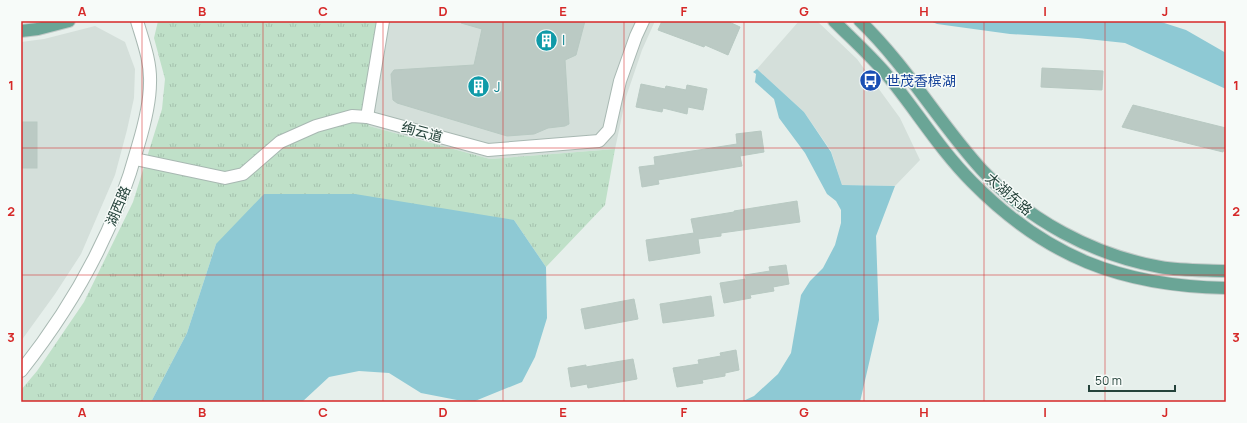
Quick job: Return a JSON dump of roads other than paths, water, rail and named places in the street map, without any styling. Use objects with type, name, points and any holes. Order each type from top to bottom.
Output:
[{"type":"main road","points":[[21,31],[38,29],[69,21]]},
{"type":"main road","name":"太湖东路","points":[[834,21],[887,75],[971,181],[1013,220],[1072,256],[1125,276],[1158,283],[1192,287],[1226,288]]},
{"type":"main road","name":"太湖东路","points":[[860,21],[902,67],[982,170],[1017,202],[1050,225],[1079,241],[1104,252],[1129,259],[1160,267],[1226,271]]},
{"type":"street","name":"湖西路","points":[[21,371],[48,337],[93,263],[128,185],[145,121],[150,83],[146,52],[137,21]]},
{"type":"street","points":[[366,117],[383,21]]},
{"type":"street","name":"绚云道","points":[[135,159],[225,178],[243,174],[280,142],[316,126],[352,116],[366,117],[488,150],[599,141],[608,130],[620,81],[643,21]]},
{"type":"water","points":[[930,21],[1158,21],[1186,30],[1226,53],[1226,89],[1125,43],[1078,38],[1010,34],[937,24]]},
{"type":"water","points":[[757,69],[804,112],[831,152],[842,185],[895,186],[876,236],[879,320],[860,402],[741,402],[754,396],[778,374],[791,353],[801,295],[810,281],[823,268],[835,245],[841,223],[841,210],[836,201],[827,194],[805,153],[779,118],[774,99],[755,82],[756,74],[753,72]]},
{"type":"water","points":[[264,194],[355,194],[514,220],[546,267],[547,318],[535,357],[522,382],[475,401],[457,400],[421,393],[389,373],[359,371],[329,377],[302,402],[151,402],[187,333],[216,244]]},
{"type":"place","name":"I","points":[[547,40]]},
{"type":"place","name":"世茂香槟湖","points":[[871,81]]},
{"type":"place","name":"J","points":[[479,87]]}]
